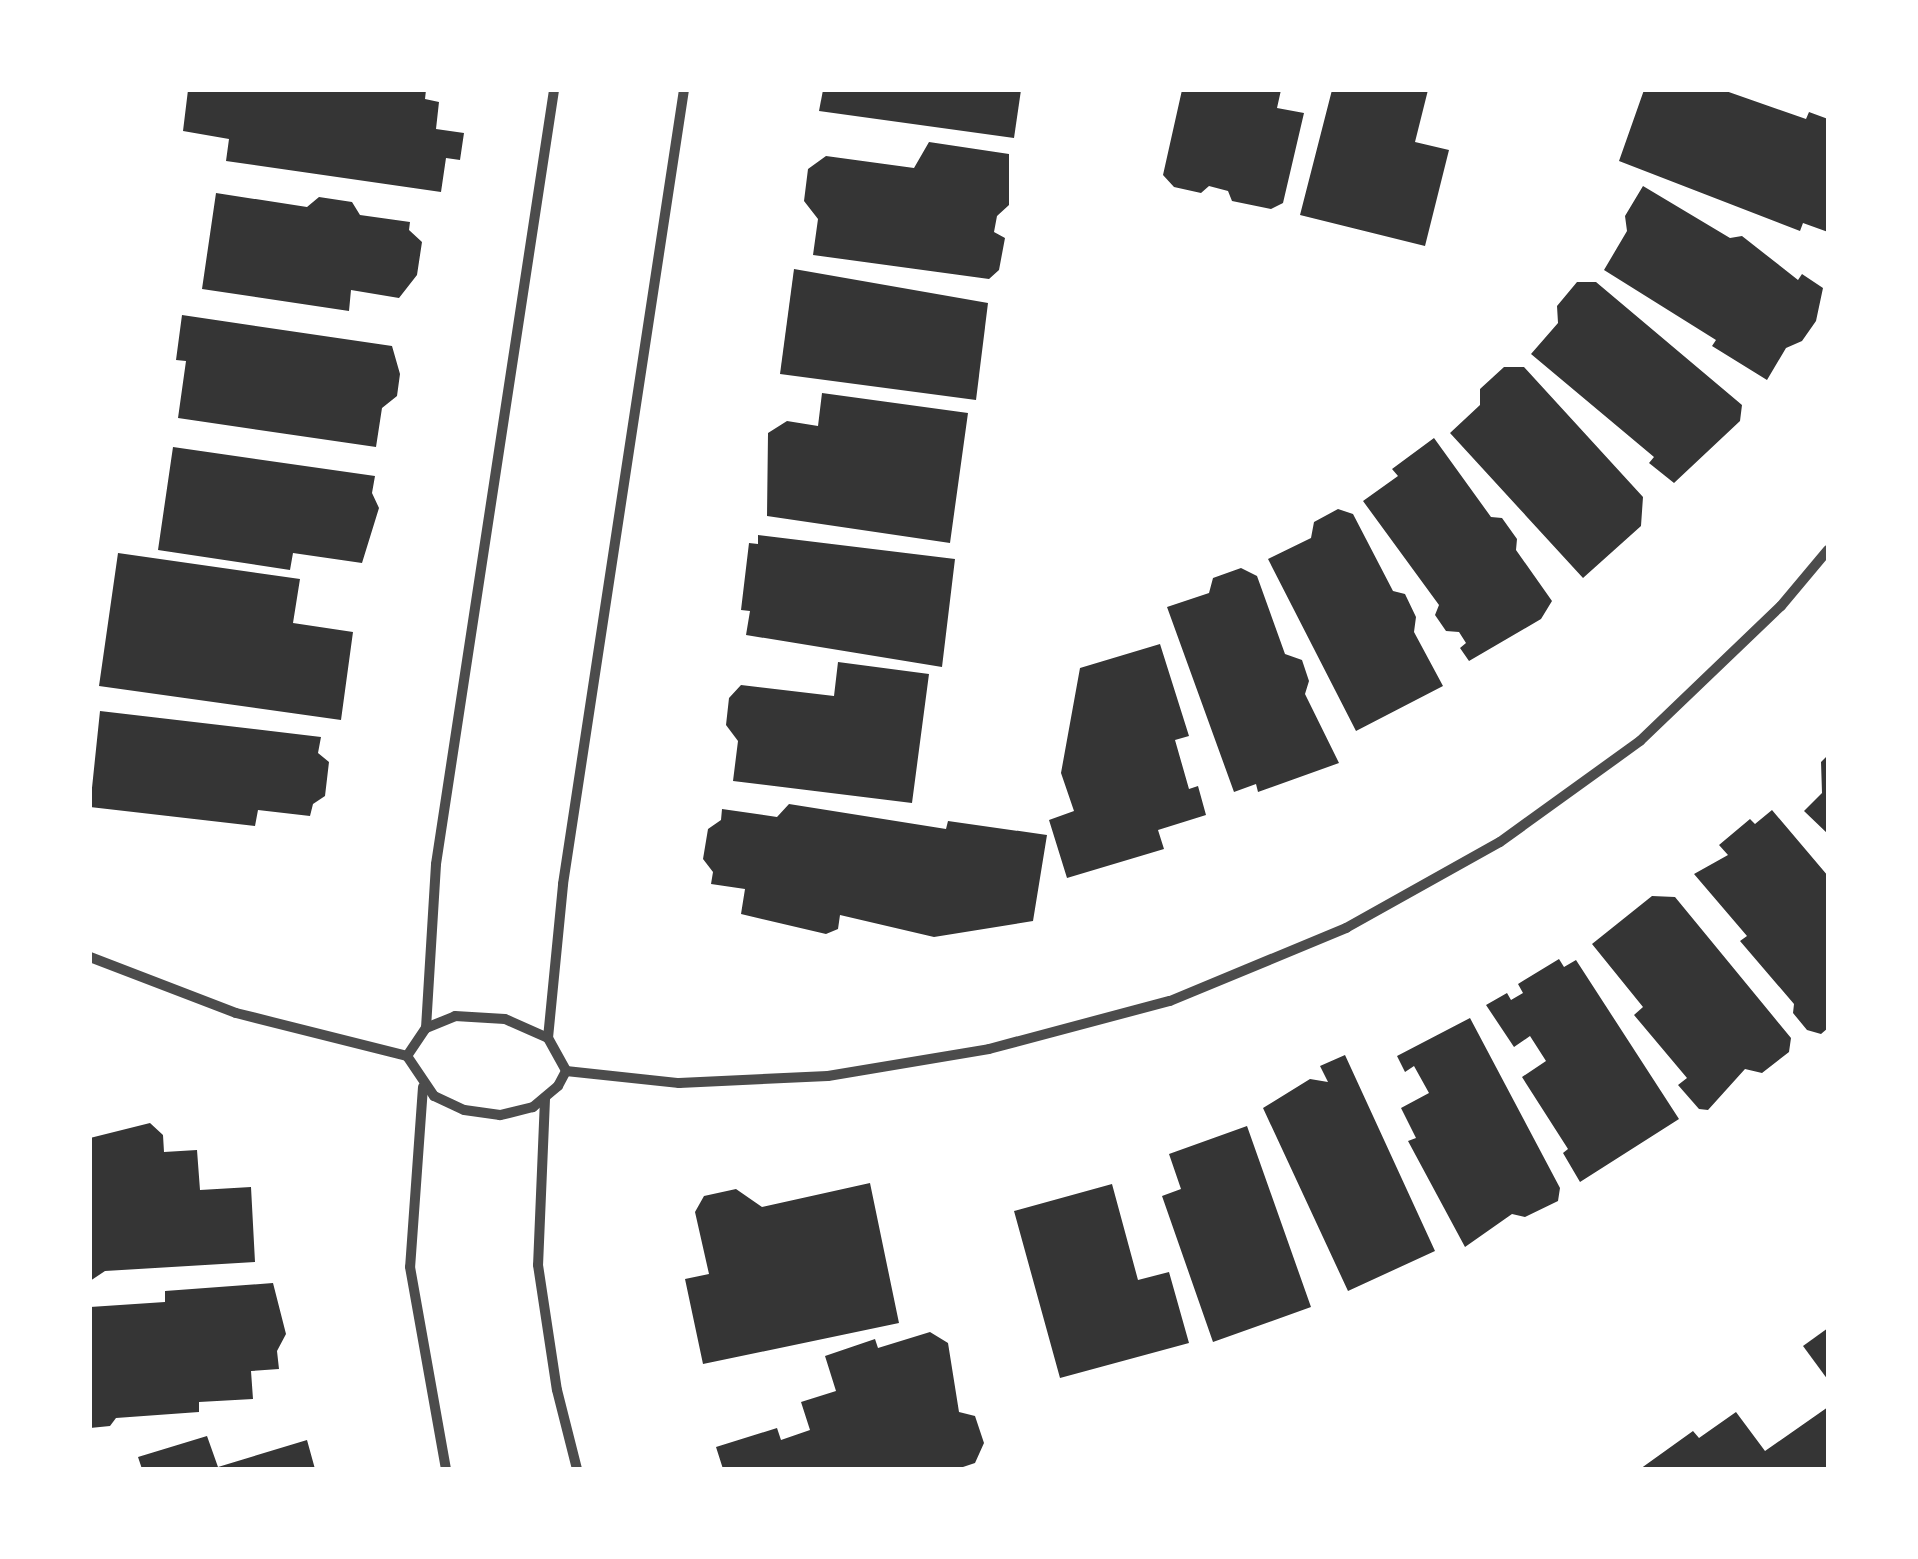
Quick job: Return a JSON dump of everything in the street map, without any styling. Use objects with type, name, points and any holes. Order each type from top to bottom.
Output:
[{"type":"street","points":[[407,1056],[426,1028],[436,864],[554,90]]},
{"type":"street","points":[[566,1071],[548,1038],[562,884],[684,90]]},
{"type":"street","points":[[566,1071],[679,1083],[828,1076],[988,1049],[1170,1002],[1346,928],[1500,842],[1640,741],[1782,606],[1828,550]]},
{"type":"street","points":[[90,957],[236,1013],[407,1056],[423,1087],[446,1104],[481,1114],[518,1113],[545,1099],[566,1071]]},
{"type":"street","points":[[426,1028],[454,1016],[488,1016],[548,1038]]},
{"type":"street","points":[[423,1087],[410,1267],[446,1469]]},
{"type":"street","points":[[545,1099],[538,1265],[557,1390],[577,1469]]},
{"type":"building","points":[[188,90],[426,90],[425,99],[439,102],[436,129],[464,133],[460,160],[446,158],[441,192],[226,161],[229,139],[183,131]]},
{"type":"building","points":[[823,90],[1021,90],[1014,138],[819,111]]},
{"type":"building","points":[[1182,90],[1281,90],[1277,108],[1304,113],[1283,203],[1271,209],[1232,201],[1228,191],[1209,186],[1201,193],[1174,187],[1163,175]]},
{"type":"building","points":[[1332,90],[1428,90],[1415,142],[1449,150],[1425,246],[1300,215]]},
{"type":"building","points":[[1644,90],[1723,90],[1806,119],[1809,112],[1828,119],[1828,232],[1803,223],[1800,231],[1619,161]]},
{"type":"building","points":[[929,142],[1009,154],[1009,205],[997,216],[994,232],[1005,238],[999,270],[989,279],[813,255],[818,219],[804,201],[808,169],[826,156],[914,168]]},
{"type":"building","points":[[1643,186],[1730,238],[1742,236],[1798,280],[1802,274],[1823,288],[1816,321],[1802,341],[1786,348],[1767,380],[1712,346],[1716,340],[1604,270],[1627,231],[1625,216]]},
{"type":"building","points":[[216,193],[307,207],[319,197],[352,202],[360,215],[410,222],[409,230],[422,242],[417,275],[399,298],[351,290],[349,311],[202,289]]},
{"type":"building","points":[[794,269],[988,303],[976,400],[780,374]]},
{"type":"building","points":[[1577,282],[1596,282],[1742,405],[1740,421],[1674,483],[1649,463],[1654,457],[1531,354],[1558,323],[1557,306]]},
{"type":"building","points":[[182,315],[392,346],[400,374],[397,396],[382,408],[376,447],[178,418],[186,361],[176,360]]},
{"type":"building","points":[[1504,367],[1524,367],[1643,497],[1641,526],[1583,578],[1450,433],[1480,405],[1480,389]]},
{"type":"building","points":[[822,393],[968,413],[950,543],[767,516],[768,433],[787,421],[818,426]]},
{"type":"building","points":[[1434,438],[1491,517],[1502,518],[1517,539],[1516,550],[1552,601],[1541,619],[1469,661],[1460,648],[1466,643],[1459,632],[1446,631],[1435,615],[1439,605],[1363,501],[1398,476],[1392,469]]},
{"type":"building","points":[[173,447],[375,476],[372,493],[379,508],[362,563],[293,553],[290,570],[158,550]]},
{"type":"building","points":[[1338,509],[1353,514],[1393,591],[1405,594],[1416,617],[1414,632],[1443,686],[1356,731],[1268,559],[1311,538],[1314,522]]},
{"type":"building","points":[[758,535],[955,559],[942,667],[746,635],[750,611],[741,610],[749,543],[758,544]]},
{"type":"building","points":[[118,553],[300,579],[293,623],[353,632],[341,720],[99,686]]},
{"type":"building","points":[[1241,568],[1257,576],[1285,654],[1302,660],[1309,681],[1305,694],[1339,763],[1258,792],[1256,784],[1234,792],[1167,607],[1209,593],[1213,578]]},
{"type":"building","points":[[1160,644],[1189,736],[1175,740],[1189,789],[1198,786],[1206,815],[1158,830],[1164,849],[1067,878],[1049,820],[1074,811],[1061,773],[1080,668]]},
{"type":"building","points":[[838,662],[929,674],[912,803],[733,781],[738,741],[726,725],[729,698],[741,685],[834,696]]},
{"type":"building","points":[[100,711],[321,737],[318,753],[329,762],[325,796],[313,804],[310,816],[258,810],[255,826],[90,807]]},
{"type":"building","points":[[1828,755],[1828,834],[1804,811],[1822,793],[1821,762]]},
{"type":"building","points":[[789,804],[946,829],[948,821],[1047,835],[1033,921],[934,937],[840,915],[838,929],[826,934],[741,914],[745,889],[711,884],[713,872],[703,859],[708,829],[721,820],[722,809],[777,817]]},
{"type":"building","points":[[1772,810],[1828,876],[1828,1028],[1821,1034],[1807,1030],[1793,1013],[1794,1004],[1740,941],[1747,936],[1694,874],[1728,855],[1719,845],[1750,819],[1755,824]]},
{"type":"building","points":[[1652,896],[1675,897],[1791,1038],[1789,1052],[1762,1073],[1745,1069],[1708,1110],[1699,1109],[1678,1085],[1687,1078],[1634,1015],[1643,1007],[1592,944]]},
{"type":"building","points":[[1559,959],[1564,967],[1576,960],[1679,1119],[1580,1182],[1563,1153],[1568,1149],[1522,1077],[1546,1061],[1530,1036],[1514,1047],[1486,1005],[1507,993],[1511,1000],[1523,993],[1518,984]]},
{"type":"building","points":[[1470,1018],[1560,1188],[1558,1201],[1525,1217],[1512,1214],[1465,1247],[1408,1141],[1416,1138],[1401,1108],[1429,1093],[1414,1066],[1405,1072],[1397,1056]]},
{"type":"building","points":[[1345,1055],[1435,1251],[1348,1291],[1263,1108],[1310,1079],[1328,1082],[1320,1066]]},
{"type":"building","points":[[150,1123],[163,1135],[164,1152],[197,1150],[200,1190],[251,1187],[255,1262],[105,1271],[90,1281],[90,1138]]},
{"type":"building","points":[[1247,1126],[1311,1307],[1213,1342],[1162,1196],[1181,1189],[1169,1154]]},
{"type":"building","points":[[870,1183],[899,1323],[703,1364],[685,1279],[709,1274],[695,1212],[704,1196],[736,1189],[762,1207]]},
{"type":"building","points":[[1112,1184],[1138,1280],[1169,1272],[1189,1343],[1060,1378],[1014,1211]]},
{"type":"building","points":[[273,1283],[286,1334],[277,1351],[279,1369],[251,1371],[253,1399],[199,1402],[199,1412],[116,1418],[110,1426],[90,1428],[90,1307],[165,1302],[165,1291]]},
{"type":"building","points":[[1828,1328],[1828,1380],[1803,1346]]},
{"type":"building","points":[[930,1332],[948,1343],[959,1412],[975,1416],[984,1443],[975,1463],[957,1469],[723,1469],[716,1447],[777,1428],[781,1440],[810,1430],[801,1402],[836,1391],[825,1356],[875,1339],[878,1348]]},
{"type":"building","points":[[1828,1407],[1828,1469],[1640,1469],[1693,1431],[1699,1438],[1736,1412],[1765,1451]]},
{"type":"building","points":[[207,1436],[218,1467],[307,1440],[315,1469],[142,1469],[138,1457]]}]
